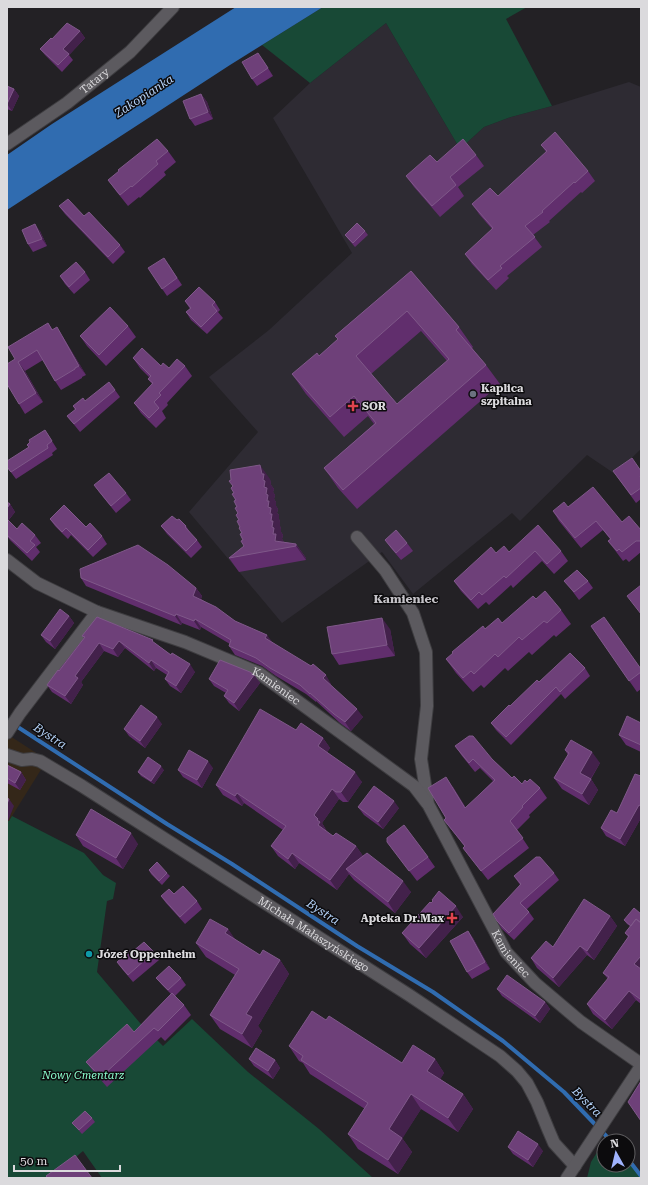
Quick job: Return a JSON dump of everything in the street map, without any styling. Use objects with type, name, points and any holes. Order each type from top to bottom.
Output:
[{"type":"street","name":"Tatary","points":[[7,144],[67,103],[111,68],[130,52],[173,7]]},
{"type":"street","name":"Kamieniec","points":[[357,537],[385,570],[413,613],[426,652],[427,706],[422,759],[428,804]]},
{"type":"street","name":"Kamieniec","points":[[7,560],[37,583],[97,612],[186,642],[259,673],[414,786],[428,804],[506,952],[535,983],[581,1022],[641,1065]]},
{"type":"street","points":[[7,734],[20,713],[97,612]]},
{"type":"street","name":"Michała Małaszyńskiego","points":[[7,755],[22,760],[32,759],[40,761],[82,786],[409,995],[500,1056],[518,1071],[527,1082],[554,1143],[574,1166]]},
{"type":"street","points":[[567,1178],[641,1065]]},
{"type":"shaded area","points":[[386,23],[460,149],[484,127],[511,117],[629,82],[641,87],[641,449],[615,474],[587,455],[520,521],[512,513],[413,594],[382,552],[282,623],[189,512],[258,432],[209,377],[269,330],[352,253],[273,118],[310,83]]},
{"type":"shaded area","points":[[7,734],[47,760],[9,821],[7,821]]},
{"type":"green space","points":[[323,7],[527,7],[506,19],[552,106],[511,117],[484,127],[460,149],[386,23],[310,83],[262,45]]},
{"type":"green space","name":"Nowy Cmentarz","points":[[12,816],[84,853],[103,875],[116,883],[113,899],[107,901],[97,972],[140,1023],[163,1046],[192,1019],[248,1072],[319,1129],[373,1178],[102,1178],[83,1151],[51,1178],[7,1178],[7,821],[9,821]]},
{"type":"green space","points":[[596,1154],[596,1173],[636,1173],[636,1169],[641,1178],[587,1178],[591,1162]]},
{"type":"water","name":"Zakopianka","points":[[236,7],[323,7],[230,65],[7,210],[7,155],[52,124]]},
{"type":"building","points":[[67,23],[80,31],[63,49],[69,54],[58,65],[40,49]]},
{"type":"building","points":[[258,53],[268,68],[252,79],[242,62]]},
{"type":"building","points":[[7,86],[14,89],[7,104]]},
{"type":"building","points":[[201,94],[208,112],[190,119],[183,101]]},
{"type":"building","points":[[555,132],[588,171],[542,211],[543,212],[525,226],[535,237],[500,266],[502,268],[488,280],[465,254],[493,228],[472,204],[490,188],[498,196],[547,151],[541,145]]},
{"type":"building","points":[[157,139],[168,151],[156,161],[158,164],[132,187],[131,186],[120,195],[108,180],[119,171],[118,170]]},
{"type":"building","points":[[463,139],[476,155],[450,177],[456,185],[432,206],[406,176],[430,155],[437,162]]},
{"type":"building","points":[[68,199],[84,216],[89,212],[120,245],[108,257],[59,206]]},
{"type":"building","points":[[357,223],[365,231],[353,243],[345,235]]},
{"type":"building","points":[[35,224],[42,239],[28,244],[22,230]]},
{"type":"building","points":[[164,258],[177,278],[162,289],[148,268]]},
{"type":"building","points":[[76,262],[85,272],[69,287],[60,276]]},
{"type":"building","points":[[411,271],[459,327],[456,330],[486,365],[343,490],[324,468],[376,423],[354,396],[330,417],[292,374],[317,353],[319,356],[338,339],[335,336]],"holes":[[[407,311],[449,359],[397,404],[356,356]]]},
{"type":"building","points":[[199,287],[215,302],[212,305],[217,311],[201,327],[186,312],[191,308],[185,301]]},
{"type":"building","points":[[110,307],[128,326],[99,355],[80,336]]},
{"type":"building","points":[[48,323],[52,330],[57,327],[79,366],[55,381],[37,350],[18,362],[36,393],[19,404],[7,384],[7,364],[15,359],[8,347]]},
{"type":"building","points":[[142,348],[161,366],[163,363],[169,368],[177,359],[185,366],[159,393],[161,395],[154,402],[159,408],[149,418],[134,403],[153,383],[148,379],[151,376],[133,358]]},
{"type":"building","points":[[109,382],[115,390],[74,424],[67,416],[76,409],[73,406],[83,398],[85,401]]},
{"type":"building","points":[[45,430],[52,441],[47,445],[48,448],[11,472],[7,467],[7,461],[29,447],[27,445],[30,442],[29,440]]},
{"type":"building","points":[[632,458],[641,471],[641,488],[631,495],[613,471]]},
{"type":"building","points":[[260,465],[262,474],[264,474],[264,487],[267,488],[267,501],[269,501],[268,507],[271,508],[271,521],[273,521],[272,527],[274,528],[273,534],[276,534],[275,541],[296,544],[296,546],[229,558],[244,546],[241,541],[243,540],[240,534],[242,533],[237,521],[239,520],[236,515],[238,513],[235,508],[237,507],[234,501],[236,500],[232,494],[234,493],[231,488],[233,486],[229,481],[231,480],[230,470]]},
{"type":"building","points":[[109,473],[126,493],[111,506],[94,485]]},
{"type":"building","points":[[593,487],[622,522],[629,516],[641,530],[641,541],[636,541],[622,552],[619,549],[617,551],[608,541],[611,539],[596,521],[575,538],[553,511],[564,502],[568,507]]},
{"type":"building","points":[[64,505],[86,527],[90,523],[102,536],[88,550],[66,528],[62,532],[50,519]]},
{"type":"building","points":[[172,516],[177,520],[179,519],[197,540],[186,551],[161,526]]},
{"type":"building","points":[[7,519],[17,529],[22,523],[35,535],[30,541],[35,545],[27,553],[7,535]]},
{"type":"building","points":[[538,525],[561,551],[547,564],[535,551],[506,578],[504,576],[482,595],[479,592],[471,600],[454,581],[491,547],[496,553],[504,546],[509,552]]},
{"type":"building","points":[[396,530],[407,543],[396,553],[385,540]]},
{"type":"building","points":[[138,545],[168,565],[196,588],[193,596],[216,607],[235,621],[267,635],[265,638],[311,666],[313,664],[326,675],[323,678],[357,709],[345,722],[300,685],[270,668],[256,658],[229,646],[231,640],[195,619],[194,621],[176,614],[175,616],[81,578],[80,569]]},
{"type":"building","points":[[577,570],[588,581],[574,592],[564,581]]},
{"type":"building","points":[[641,585],[641,614],[627,596]]},
{"type":"building","points":[[545,591],[561,610],[547,623],[544,621],[522,640],[519,637],[498,657],[495,654],[474,674],[471,671],[463,678],[446,659],[453,653],[452,652],[483,626],[485,629],[498,618],[502,623],[533,596],[536,599]]},
{"type":"building","points":[[60,609],[69,616],[50,641],[41,635]]},
{"type":"building","points":[[97,617],[153,640],[152,641],[171,655],[172,653],[190,664],[176,686],[165,679],[169,672],[151,660],[149,663],[119,641],[113,649],[99,643],[75,676],[78,678],[65,696],[47,685],[85,637],[82,636]]},
{"type":"building","points":[[604,617],[641,669],[641,672],[629,681],[591,626]]},
{"type":"building","points":[[382,618],[387,645],[332,654],[327,627]]},
{"type":"building","points":[[570,653],[585,668],[560,692],[556,687],[506,737],[491,723],[537,680],[539,682]]},
{"type":"building","points":[[220,660],[254,675],[234,703],[224,696],[228,690],[209,679]]},
{"type":"building","points":[[141,705],[157,717],[140,741],[124,729]]},
{"type":"building","points":[[260,709],[296,730],[301,723],[323,738],[318,746],[355,772],[341,792],[336,792],[332,789],[314,815],[320,822],[318,825],[333,836],[336,833],[356,846],[330,880],[292,853],[288,859],[271,846],[286,826],[237,793],[235,796],[216,785]]},
{"type":"building","points":[[627,716],[641,723],[641,745],[619,735]]},
{"type":"building","points":[[469,736],[473,736],[492,759],[512,778],[514,776],[522,784],[525,780],[527,782],[530,779],[540,788],[522,806],[523,807],[510,821],[523,838],[481,871],[463,848],[465,846],[444,820],[446,818],[428,788],[446,777],[465,808],[495,780],[473,759],[469,763],[455,746]]},
{"type":"building","points":[[571,740],[592,752],[580,773],[591,779],[582,794],[554,778],[569,753],[565,750]]},
{"type":"building","points":[[189,750],[208,761],[197,780],[178,770]]},
{"type":"building","points":[[148,757],[161,766],[151,781],[138,772]]},
{"type":"building","points":[[7,765],[21,772],[15,783],[7,778]]},
{"type":"building","points":[[635,774],[641,776],[641,806],[639,805],[620,839],[601,828],[611,810],[617,813]]},
{"type":"building","points":[[374,786],[394,801],[378,822],[358,807]]},
{"type":"building","points":[[91,809],[131,833],[116,858],[76,835]]},
{"type":"building","points":[[404,825],[428,857],[409,871],[387,842],[387,838]]},
{"type":"building","points":[[367,853],[403,881],[388,902],[346,869]]},
{"type":"building","points":[[536,857],[540,857],[554,873],[520,903],[529,912],[509,933],[497,921],[493,914],[521,884],[514,876]]},
{"type":"building","points":[[157,862],[167,873],[159,881],[149,870]]},
{"type":"building","points":[[183,886],[197,901],[180,917],[161,896],[169,889],[174,894]]},
{"type":"building","points":[[439,891],[456,906],[419,948],[402,933],[430,902],[431,903],[433,901],[432,900]]},
{"type":"building","points":[[584,899],[610,916],[587,951],[580,946],[553,978],[531,958],[546,941],[553,947]]},
{"type":"building","points":[[634,908],[641,914],[641,920],[640,922],[636,919],[631,926],[624,920]]},
{"type":"building","points":[[210,919],[228,929],[225,933],[260,955],[263,950],[280,960],[246,1014],[252,1017],[242,1034],[210,1015],[239,969],[196,943]]},
{"type":"building","points":[[636,919],[641,923],[641,956],[634,964],[641,969],[641,998],[640,999],[629,991],[605,1020],[587,1004],[609,977],[603,973],[629,936],[625,933]]},
{"type":"building","points":[[468,931],[485,962],[467,972],[450,941]]},
{"type":"building","points":[[144,942],[154,952],[128,975],[117,962],[131,950],[132,952]]},
{"type":"building","points":[[169,966],[181,978],[168,990],[156,978]]},
{"type":"building","points":[[507,975],[545,1002],[535,1016],[497,989]]},
{"type":"building","points":[[172,993],[184,1005],[158,1031],[154,1028],[101,1077],[86,1062],[127,1024],[134,1032]]},
{"type":"building","points":[[312,1011],[326,1020],[329,1016],[402,1063],[413,1045],[435,1059],[427,1071],[463,1094],[448,1118],[411,1094],[389,1129],[402,1138],[388,1160],[348,1134],[368,1103],[301,1060],[303,1056],[289,1046]]},
{"type":"building","points":[[256,1048],[275,1060],[268,1071],[249,1059]]},
{"type":"building","points":[[641,1081],[641,1121],[628,1102]]},
{"type":"building","points":[[85,1111],[92,1118],[79,1130],[72,1123]]},
{"type":"building","points":[[518,1131],[538,1144],[528,1160],[508,1147]]},
{"type":"building","points":[[75,1155],[92,1178],[48,1178],[46,1176]]},
{"type":"waterway","name":"Bystra","points":[[7,720],[357,946],[433,992],[503,1041],[564,1092],[603,1133]]},
{"type":"waterway","name":"Bystra","points":[[636,1169],[641,1176]]},
{"type":"place","name":"Kaplica szpitalna","points":[[473,394]]},
{"type":"place","name":"SOR","points":[[353,406]]},
{"type":"place","name":"Apteka Dr.Max","points":[[452,918]]},
{"type":"place","name":"Józef Oppenheim","points":[[89,954]]},
{"type":"district","name":"Kamieniec","points":[[406,599]]}]
